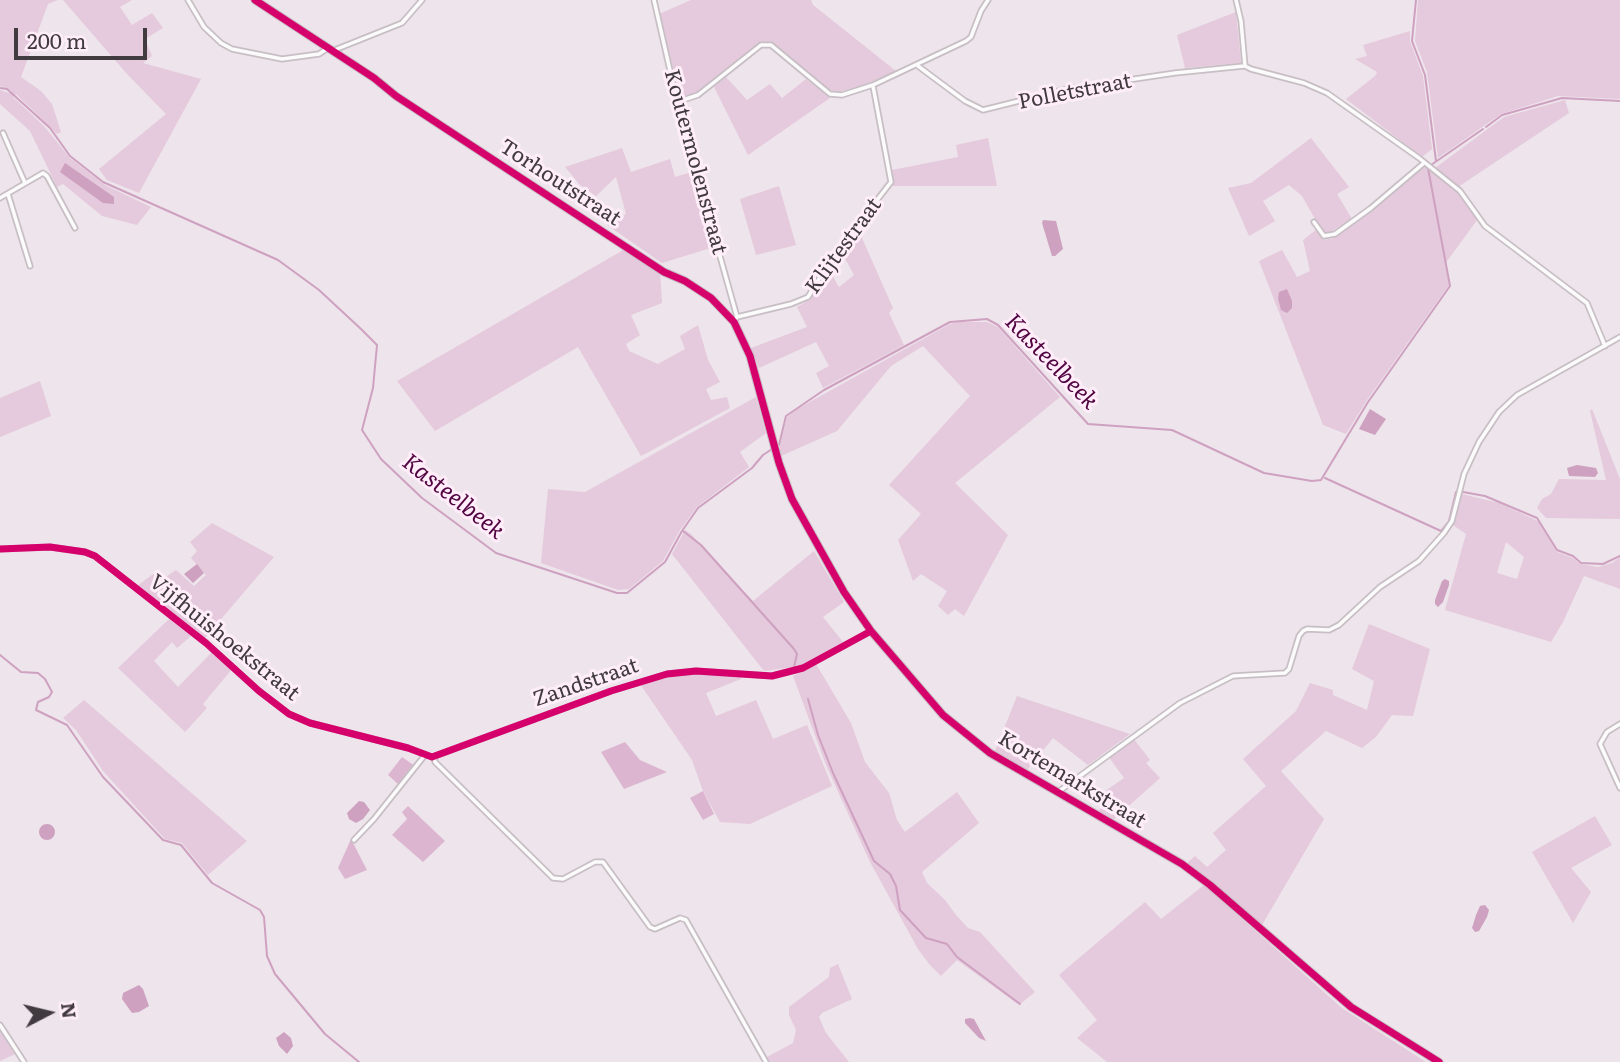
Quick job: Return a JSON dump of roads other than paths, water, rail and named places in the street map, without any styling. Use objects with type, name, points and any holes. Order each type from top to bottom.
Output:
[{"type":"street","points":[[188,0],[204,27],[221,43],[239,51],[288,59],[319,54],[328,48]]},
{"type":"street","name":"Torhoutstraat","points":[[255,0],[512,173],[664,272],[685,281],[711,298],[735,319],[750,356],[774,448]]},
{"type":"street","points":[[335,52],[402,23],[422,0]]},
{"type":"street","name":"Koutermolenstraat","points":[[654,0],[677,102],[735,319]]},
{"type":"street","points":[[677,102],[698,95],[761,45],[777,50],[830,94],[836,96],[873,86],[918,66],[971,37],[988,0]]},
{"type":"street","points":[[1236,0],[1241,21],[1245,66]]},
{"type":"street","name":"Polletstraat","points":[[918,66],[965,101],[983,110],[1070,89],[1175,73],[1245,66],[1304,83],[1354,109],[1430,167],[1469,200],[1485,226],[1587,303],[1605,346]]},
{"type":"street","name":"Klijtestraat","points":[[735,319],[808,297],[830,261],[891,182],[873,86]]},
{"type":"street","points":[[3,134],[25,183]]},
{"type":"street","points":[[1314,222],[1324,236],[1335,234],[1371,208],[1424,163]]},
{"type":"street","points":[[0,198],[40,173],[46,174],[75,228]]},
{"type":"street","points":[[8,194],[30,266]]},
{"type":"street","points":[[1056,793],[1180,703],[1233,676],[1285,673],[1289,669],[1303,631],[1329,629],[1339,625],[1380,587],[1419,561],[1444,533],[1452,521],[1464,474],[1479,442],[1499,412],[1517,395],[1620,337]]},
{"type":"street","name":"Kortemarkstraat","points":[[774,448],[792,499],[844,592],[871,631],[943,715],[990,753],[1182,864],[1220,893],[1351,1007],[1440,1062]]},
{"type":"street","name":"Vijfhuishoekstraat","points":[[0,549],[50,547],[95,556],[206,643],[289,714],[310,723],[434,757]]},
{"type":"street","name":"Zandstraat","points":[[434,757],[611,691],[667,674],[696,671],[772,676],[803,668],[871,631]]},
{"type":"street","points":[[1620,724],[1607,732],[1600,744],[1620,788]]},
{"type":"street","points":[[355,840],[425,755]]},
{"type":"street","points":[[434,757],[435,762],[553,878],[563,879],[593,863],[603,862],[650,927],[655,929],[680,918],[686,920],[766,1062]]},
{"type":"street","points":[[0,1025],[24,1062]]},
{"type":"waterway","points":[[1416,0],[1412,41],[1425,75],[1436,161]]},
{"type":"waterway","name":"Kasteelbeek","points":[[0,88],[7,89],[50,128],[70,156],[103,182],[278,260],[319,290],[361,329],[377,345],[373,388],[362,430],[381,459],[422,498],[496,553],[617,593],[627,593],[665,562],[698,508],[752,468],[772,449]]},
{"type":"waterway","name":"Kasteelbeek","points":[[1486,127],[1502,115],[1562,98],[1620,101]]},
{"type":"waterway","name":"Kasteelbeek","points":[[1431,165],[1483,129]]},
{"type":"waterway","name":"Kasteelbeek","points":[[779,445],[786,416],[824,390],[950,322],[987,319],[998,325],[1088,424],[1172,430],[1264,473],[1321,480],[1368,402],[1450,286],[1428,168]]},
{"type":"waterway","points":[[1325,478],[1441,531],[1449,521],[1456,492]]},
{"type":"waterway","points":[[1463,492],[1485,496],[1537,518],[1557,550],[1573,556],[1581,563],[1603,564],[1620,556]]},
{"type":"waterway","points":[[683,531],[701,545],[794,649],[797,654],[794,667]]},
{"type":"waterway","points":[[0,655],[21,672],[38,673],[45,679],[52,692],[49,697],[38,702],[36,710],[67,725],[103,777],[163,840],[181,845],[212,883],[260,910],[264,917],[267,956],[275,974],[325,1034],[359,1062]]},
{"type":"waterway","points":[[808,699],[833,773],[874,861],[890,874],[896,886],[900,910],[926,938],[947,944],[957,957],[1020,1004]]}]
